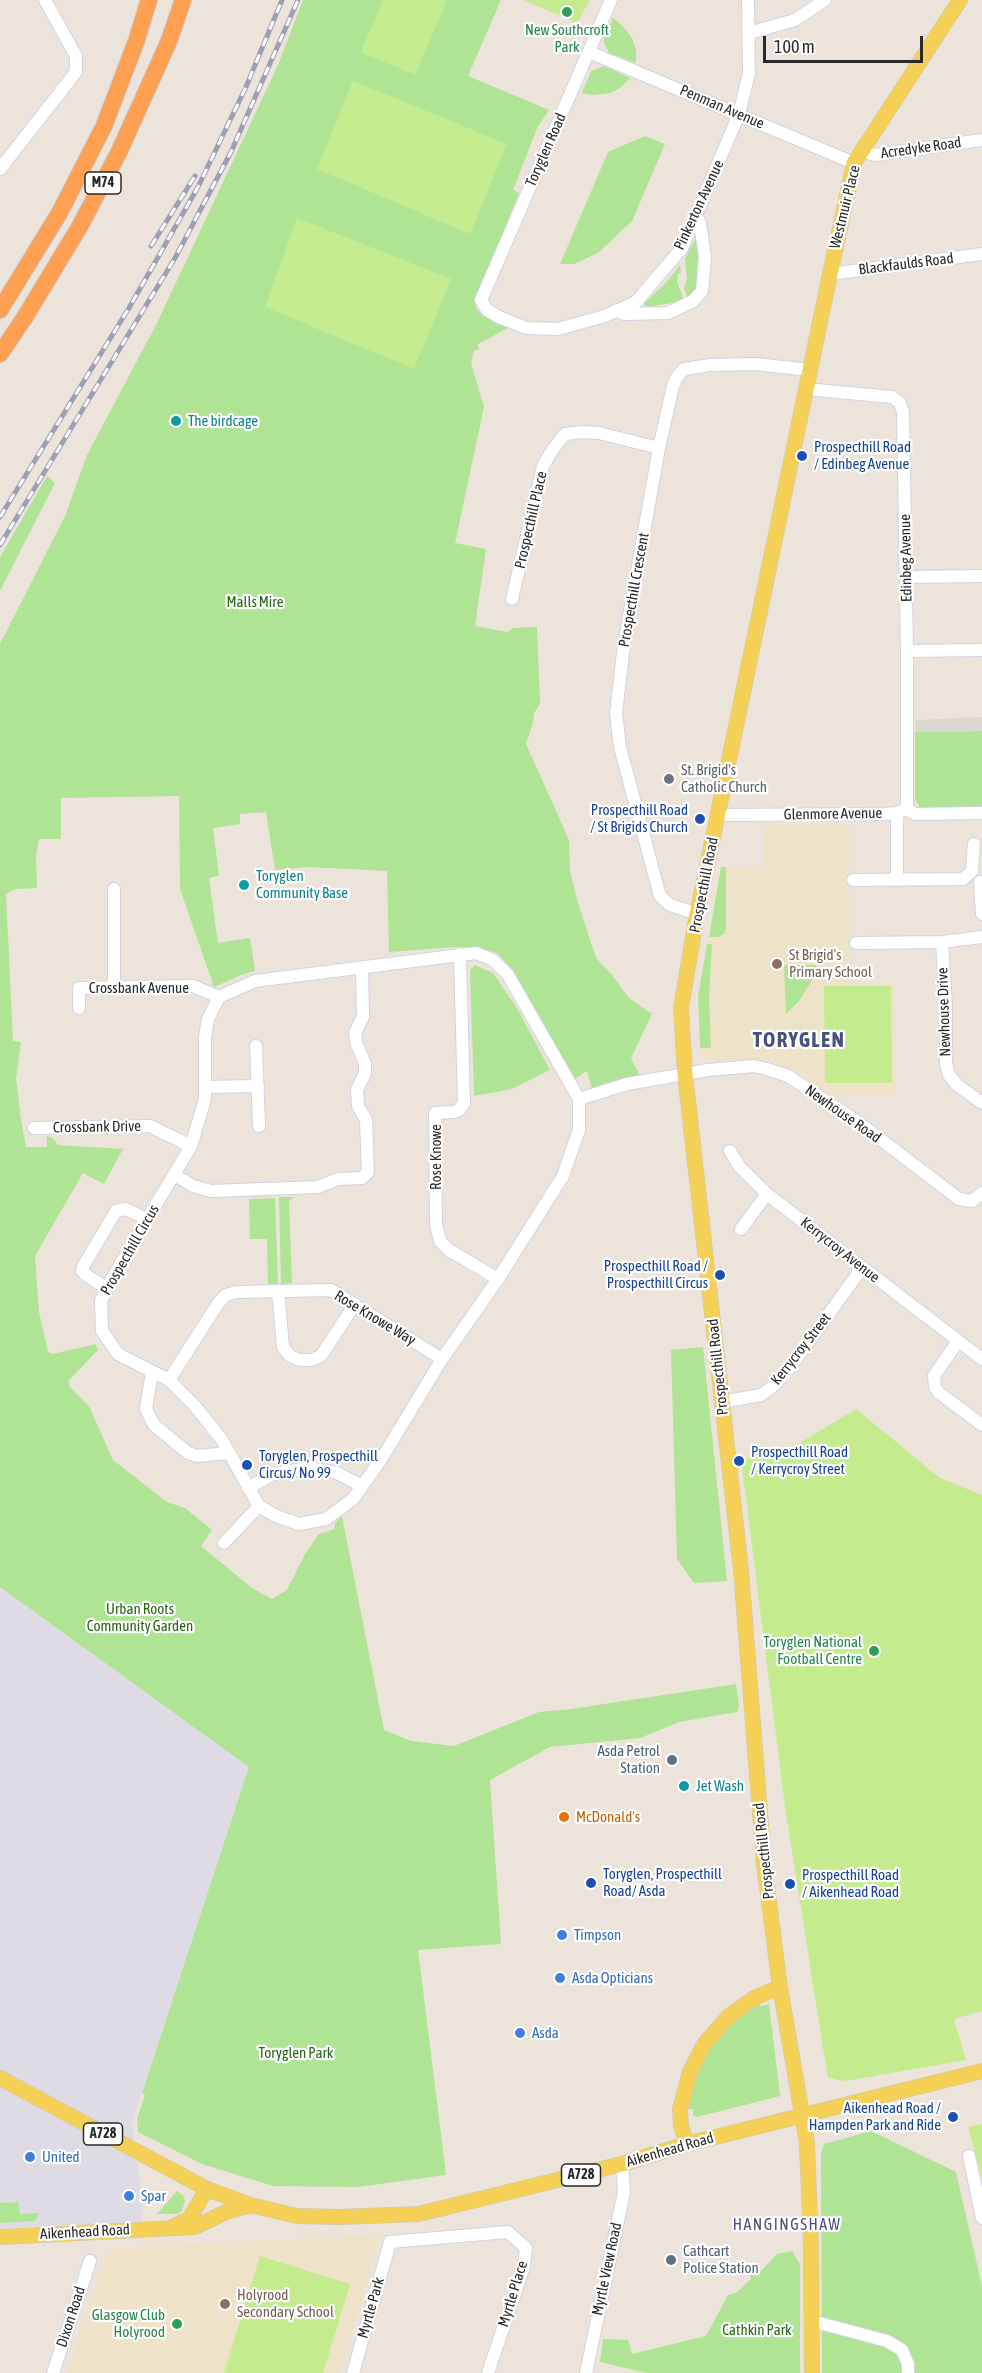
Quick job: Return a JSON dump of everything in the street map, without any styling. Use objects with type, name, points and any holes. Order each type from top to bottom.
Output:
[{"type":"highway","name":"M74","points":[[0,310],[60,212],[104,126],[136,42],[149,0]]},
{"type":"highway","name":"M74","points":[[0,354],[80,226],[119,152],[169,41],[183,0]]},
{"type":"main road","name":"Westmuir Place","points":[[810,370],[830,273],[858,157],[960,0]]},
{"type":"main road","name":"Prospecthill Road","points":[[810,370],[697,914],[681,1008],[685,1074],[741,1570],[764,1864],[780,1987],[807,2143],[812,2373]]},
{"type":"main road","points":[[687,2144],[681,2126],[680,2109],[690,2072],[705,2043],[729,2016],[754,1998],[780,1987]]},
{"type":"main road","name":"Aikenhead Road","points":[[207,2189],[250,2205],[297,2216],[419,2214],[622,2164],[687,2144],[982,2071]]},
{"type":"main road","name":"A728","points":[[0,2078],[207,2189]]},
{"type":"main road","points":[[171,2228],[189,2219],[207,2189]]},
{"type":"main road","name":"Aikenhead Road","points":[[0,2237],[195,2227],[226,2212],[250,2205]]},
{"type":"street","points":[[0,169],[76,72],[76,56],[45,0]]},
{"type":"street","name":"Toryglen Road","points":[[481,300],[611,0]]},
{"type":"street","name":"Pinkerton Avenue","points":[[481,300],[487,310],[526,328],[558,329],[605,316],[636,302],[658,278],[682,248],[739,114],[750,73],[748,0]]},
{"type":"street","points":[[750,33],[795,20],[825,0]]},
{"type":"street","name":"Penman Avenue","points":[[589,51],[739,114],[858,157]]},
{"type":"street","name":"Acredyke Road","points":[[858,157],[982,140]]},
{"type":"street","points":[[617,310],[624,314],[668,313],[693,301],[698,296],[702,291],[705,257],[700,223],[696,216]]},
{"type":"street","name":"Blackfaulds Road","points":[[830,273],[982,254]]},
{"type":"street","name":"Prospecthill Crescent","points":[[697,914],[670,905],[660,896],[620,747],[616,713],[624,644],[659,448],[673,386],[684,369],[710,365],[754,364],[810,370]]},
{"type":"street","name":"Edinbeg Avenue","points":[[806,389],[892,397],[900,403],[903,412],[907,805],[901,811],[897,879]]},
{"type":"street","name":"Prospecthill Place","points":[[512,599],[543,466],[565,434],[598,433],[659,448]]},
{"type":"street","points":[[906,578],[982,576]]},
{"type":"street","points":[[907,651],[982,650]]},
{"type":"street","name":"Glenmore Avenue","points":[[718,815],[901,811],[915,814],[982,813]]},
{"type":"street","points":[[853,880],[963,879],[972,871],[974,844]]},
{"type":"street","points":[[980,882],[982,914]]},
{"type":"street","points":[[114,890],[114,987]]},
{"type":"street","points":[[856,943],[942,942],[982,937]]},
{"type":"street","name":"Newhouse Drive","points":[[942,942],[946,1005],[946,1064],[949,1075],[957,1085],[982,1103]]},
{"type":"street","points":[[219,997],[255,981],[362,969],[476,952],[493,960],[508,975],[579,1099],[579,1130],[563,1176],[498,1279],[442,1359],[382,1458],[353,1499],[326,1519],[298,1524],[276,1516],[259,1506],[224,1543]]},
{"type":"street","name":"Rose Knowe","points":[[460,954],[464,1103],[459,1110],[435,1113],[436,1225],[440,1241],[449,1250],[498,1279]]},
{"type":"street","points":[[175,1175],[193,1186],[212,1191],[318,1187],[338,1179],[362,1178],[368,1172],[366,1120],[358,1107],[357,1089],[365,1073],[365,1064],[356,1042],[355,1033],[363,1017],[362,969]]},
{"type":"street","name":"Crossbank Avenue","points":[[79,1008],[79,988],[193,986],[219,997]]},
{"type":"street","name":"Prospecthill Circus","points":[[219,997],[208,1019],[204,1037],[205,1087],[201,1116],[191,1146],[106,1288],[101,1301],[102,1331],[118,1354],[169,1380],[195,1406],[222,1440],[259,1506]]},
{"type":"street","points":[[256,1046],[259,1126]]},
{"type":"street","name":"Newhouse Road","points":[[685,1074],[754,1066],[774,1071],[800,1084],[858,1122],[959,1199],[972,1201],[982,1193]]},
{"type":"street","points":[[579,1099],[627,1084],[685,1074]]},
{"type":"street","points":[[205,1087],[258,1086]]},
{"type":"street","name":"Crossbank Drive","points":[[34,1128],[150,1126],[191,1146]]},
{"type":"street","name":"Kerrycroy Avenue","points":[[730,1150],[740,1166],[767,1194],[982,1359]]},
{"type":"street","points":[[741,1229],[767,1194]]},
{"type":"street","points":[[106,1288],[82,1271],[84,1264],[116,1210],[126,1209],[146,1220]]},
{"type":"street","name":"Kerrycroy Street","points":[[722,1402],[761,1395],[772,1387],[786,1372],[862,1268]]},
{"type":"street","name":"Rose Knowe Way","points":[[169,1380],[219,1302],[226,1295],[236,1292],[331,1290],[442,1359]]},
{"type":"street","points":[[278,1291],[284,1347],[290,1356],[300,1360],[311,1360],[321,1356],[355,1304]]},
{"type":"street","points":[[958,1341],[934,1376],[935,1387],[938,1392],[982,1425]]},
{"type":"street","points":[[152,1372],[146,1410],[154,1425],[188,1453],[197,1456],[228,1453]]},
{"type":"street","points":[[248,1488],[273,1474],[309,1468],[337,1473],[362,1486]]},
{"type":"street","points":[[969,2156],[982,2218]]},
{"type":"street","name":"Myrtle View Road","points":[[586,2373],[624,2192],[622,2164]]},
{"type":"street","name":"Myrtle Place","points":[[390,2242],[508,2232],[526,2248],[524,2266],[488,2373]]},
{"type":"street","name":"Myrtle Park","points":[[353,2373],[390,2242]]},
{"type":"street","name":"Dixon Road","points":[[53,2373],[90,2261]]},
{"type":"street","points":[[812,2320],[887,2341],[902,2350],[909,2373]]},
{"type":"shaded area","points":[[982,717],[982,731],[915,732],[916,720]]},
{"type":"shaded area","name":"St Brigid's Primary School","points":[[850,825],[850,984],[894,983],[896,1096],[833,1096],[778,1065],[778,1061],[710,1061],[703,1056],[700,1048],[698,997],[721,867],[763,867],[763,826]]},
{"type":"shaded area","points":[[0,1587],[250,1767],[132,2123],[143,2207],[141,2223],[0,2228]]},
{"type":"shaded area","name":"Holyrood Secondary School","points":[[377,2235],[380,2240],[339,2373],[67,2373],[105,2256],[112,2248]]},
{"type":"green space","name":"Malls Mire","points":[[303,0],[501,0],[468,76],[549,110],[538,126],[513,190],[519,193],[475,301],[477,310],[496,324],[508,328],[478,344],[479,349],[474,351],[471,363],[484,407],[455,543],[486,549],[475,626],[508,632],[513,628],[537,627],[540,704],[534,713],[526,744],[569,840],[570,871],[596,958],[629,998],[652,1014],[631,1058],[640,1076],[592,1089],[587,1071],[573,1080],[510,967],[497,953],[480,948],[457,947],[389,952],[387,871],[308,867],[275,870],[266,812],[240,814],[240,824],[213,828],[219,876],[209,878],[218,943],[250,938],[255,971],[214,987],[180,889],[179,796],[61,798],[61,839],[39,839],[36,855],[37,888],[15,889],[6,894],[13,1041],[21,1042],[16,1079],[21,1120],[26,1147],[47,1147],[47,1136],[53,1138],[58,1145],[123,1149],[104,1184],[83,1173],[35,1256],[39,1312],[48,1352],[53,1354],[95,1344],[98,1350],[69,1380],[69,1386],[89,1406],[113,1460],[167,1502],[185,1508],[212,1530],[201,1546],[252,1588],[272,1599],[287,1590],[305,1554],[319,1534],[335,1529],[335,1523],[342,1516],[384,1730],[411,1741],[454,1746],[539,1712],[736,1684],[739,1706],[737,1712],[679,1722],[640,1738],[550,1747],[490,1780],[501,1944],[418,1950],[446,2175],[358,2187],[273,2186],[202,2164],[138,2132],[137,2119],[145,2095],[142,2093],[249,1767],[0,1587],[0,644],[65,516],[87,455],[157,323],[278,65]]},
{"type":"green space","points":[[383,0],[447,0],[415,75],[361,52]]},
{"type":"green space","name":"New Southcroft Park","points":[[523,0],[590,0],[577,23]]},
{"type":"green space","points":[[613,18],[632,38],[636,49],[636,63],[609,53],[603,40]]},
{"type":"green space","points":[[604,66],[630,78],[620,88],[610,93],[593,95],[582,93],[591,71]]},
{"type":"green space","points":[[353,81],[507,144],[470,234],[317,169]]},
{"type":"green space","points":[[645,136],[665,144],[632,221],[598,253],[574,264],[560,264],[608,152]]},
{"type":"green space","points":[[297,218],[451,279],[414,369],[265,307]]},
{"type":"green space","points":[[695,239],[698,241],[700,281],[696,291],[688,298],[684,288],[687,279],[685,259]]},
{"type":"green space","points":[[680,265],[681,273],[678,274],[677,281],[684,301],[647,307],[644,305],[665,284]]},
{"type":"green space","points":[[47,476],[55,483],[0,591],[0,557]]},
{"type":"green space","points":[[982,731],[982,809],[920,808],[915,799],[915,732]]},
{"type":"green space","points":[[721,867],[726,867],[726,929],[724,934],[718,937],[709,937]]},
{"type":"green space","points":[[707,944],[712,944],[709,998],[711,1048],[700,1048],[698,997]]},
{"type":"green space","points":[[475,965],[493,973],[517,1008],[550,1070],[512,1089],[474,1096],[470,970]]},
{"type":"green space","points":[[784,965],[817,965],[811,982],[799,1001],[786,1014]]},
{"type":"green space","points":[[824,986],[891,986],[892,1083],[825,1083]]},
{"type":"green space","points":[[279,1197],[293,1197],[289,1202],[292,1283],[281,1284]]},
{"type":"green space","points":[[275,1198],[278,1284],[268,1284],[267,1239],[250,1239],[249,1199]]},
{"type":"green space","points":[[703,1347],[727,1581],[694,1583],[677,1559],[671,1350]]},
{"type":"green space","name":"Toryglen National Football Centre","points":[[856,1409],[940,1478],[982,1495],[982,2011],[954,2019],[966,2060],[845,2081],[828,2078],[785,1807],[741,1459],[783,1453]]},
{"type":"green space","points":[[759,2003],[761,2006],[769,2004],[780,2096],[697,2117],[693,2115],[693,2109],[688,2109],[690,2097],[698,2070],[709,2049],[738,2016]]},
{"type":"green space","points":[[982,2124],[982,2177],[968,2127]]},
{"type":"green space","points":[[871,2131],[956,2172],[982,2286],[982,2373],[822,2373],[821,2154],[824,2144]]},
{"type":"green space","points":[[177,2191],[183,2195],[185,2201],[182,2211],[177,2214],[157,2214]]},
{"type":"green space","points":[[18,2202],[20,2214],[39,2213],[35,2221],[0,2223],[0,2203]]},
{"type":"green space","name":"Cathkin Park","points":[[792,2251],[800,2264],[800,2373],[647,2373],[600,2362],[603,2339],[628,2340],[632,2354],[706,2336],[728,2295],[736,2293],[751,2279],[750,2274],[761,2271],[777,2254]]},
{"type":"green space","points":[[260,2256],[350,2284],[323,2373],[224,2373]]},
{"type":"railway","points":[[0,517],[129,308],[198,187],[246,87],[282,0]]},
{"type":"railway","points":[[0,545],[175,258],[231,152],[298,0]]},
{"type":"railway","points":[[151,246],[195,176]]},
{"type":"place","name":"New Southcroft Park","points":[[567,12]]},
{"type":"place","name":"The birdcage","points":[[176,421]]},
{"type":"place","name":"Prospecthill Road / Edinbeg Avenue","points":[[802,456]]},
{"type":"place","name":"St. Brigid's Catholic Church","points":[[669,779]]},
{"type":"place","name":"Prospecthill Road / St Brigids Church","points":[[700,819]]},
{"type":"place","name":"Toryglen Community Base","points":[[244,885]]},
{"type":"place","name":"St Brigid's Primary School","points":[[777,964]]},
{"type":"place","name":"Prospecthill Road / Prospecthill Circus","points":[[720,1275]]},
{"type":"place","name":"Prospecthill Road / Kerrycroy Street","points":[[739,1461]]},
{"type":"place","name":"Toryglen, Prospecthill Circus/ No 99","points":[[247,1465]]},
{"type":"place","name":"Toryglen National Football Centre","points":[[874,1651]]},
{"type":"place","name":"Asda Petrol Station","points":[[672,1760]]},
{"type":"place","name":"Jet Wash","points":[[684,1786]]},
{"type":"place","name":"McDonald's","points":[[564,1817]]},
{"type":"place","name":"Toryglen, Prospecthill Road/ Asda","points":[[591,1883]]},
{"type":"place","name":"Prospecthill Road / Aikenhead Road","points":[[790,1884]]},
{"type":"place","name":"Timpson","points":[[562,1935]]},
{"type":"place","name":"Asda Opticians","points":[[560,1978]]},
{"type":"place","name":"Asda","points":[[520,2033]]},
{"type":"place","name":"Aikenhead Road / Hampden Park and Ride","points":[[953,2117]]},
{"type":"place","name":"United","points":[[30,2157]]},
{"type":"place","name":"Spar","points":[[129,2196]]},
{"type":"place","name":"Cathcart Police Station","points":[[671,2260]]},
{"type":"place","name":"Holyrood Secondary School","points":[[225,2304]]},
{"type":"place","name":"Glasgow Club Holyrood","points":[[177,2324]]},
{"type":"district","name":"TORYGLEN","points":[[799,1040]]},
{"type":"district","name":"HANGINGSHAW","points":[[787,2225]]},
{"type":"park label","name":"Urban Roots Community Garden","points":[[140,1618]]},
{"type":"park label","name":"Toryglen Park","points":[[296,2053]]}]
